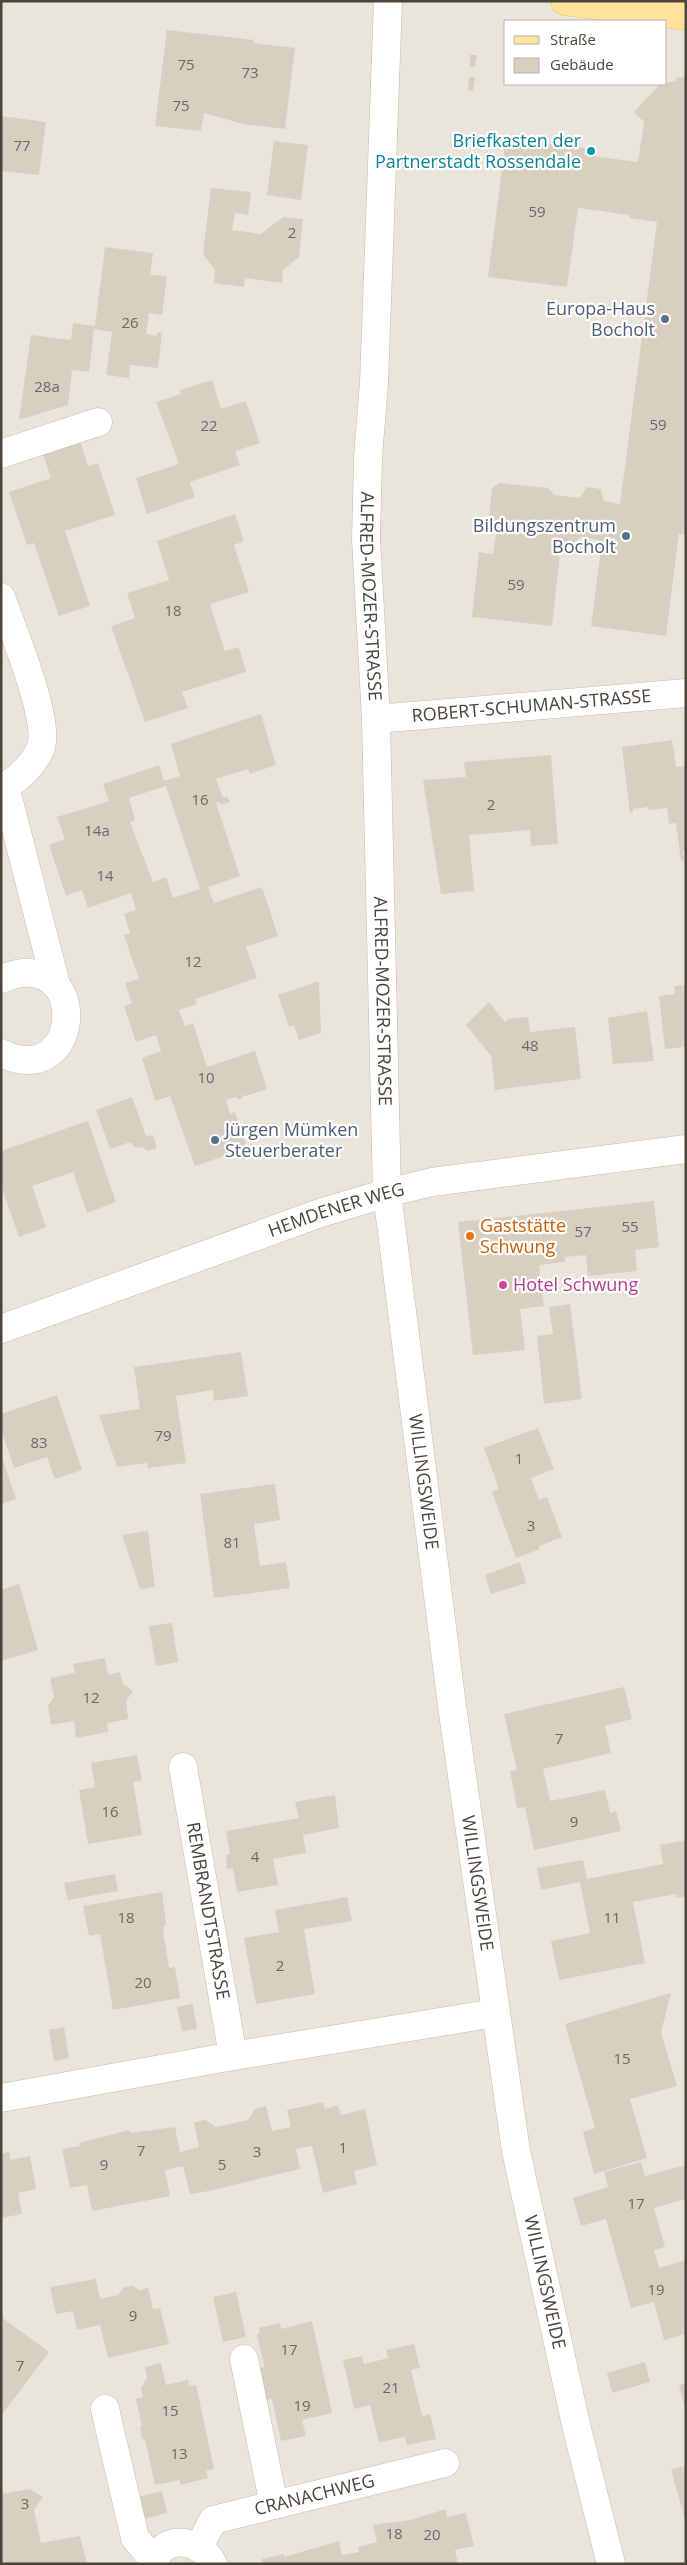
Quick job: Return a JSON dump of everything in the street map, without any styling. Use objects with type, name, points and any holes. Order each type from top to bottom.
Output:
[{"type":"main road","points":[[565,1],[686,16]]},
{"type":"street","name":"ALFRED-MOZER-STRASSE","points":[[388,1],[374,384],[368,457],[366,539],[376,718],[388,1193]]},
{"type":"street","points":[[1,454],[98,422]]},
{"type":"street","points":[[1,597],[42,720],[41,747],[28,768],[3,787],[56,986],[64,998],[68,1012],[67,1028],[61,1040],[52,1050],[40,1057],[26,1060],[12,1058],[1,1053]]},
{"type":"street","name":"ROBERT-SCHUMAN-STRASSE","points":[[376,718],[686,693]]},
{"type":"street","points":[[1,979],[14,974],[29,972],[44,977],[56,986]]},
{"type":"street","name":"HEMDENER WEG","points":[[1,1329],[320,1213],[388,1193],[432,1182],[686,1149]]},
{"type":"street","name":"WILLINGSWEIDE","points":[[388,1193],[452,1706],[516,2151],[576,2425],[611,2564]]},
{"type":"street","name":"REMBRANDTSTRASSE","points":[[182,1767],[233,2056]]},
{"type":"street","points":[[1,2098],[233,2056],[495,2013]]},
{"type":"street","points":[[244,2359],[274,2504]]},
{"type":"street","name":"CRANACHWEG","points":[[105,2409],[135,2538],[154,2562],[160,2552],[169,2545],[179,2542],[206,2555],[212,2520],[445,2463]]},
{"type":"shaded area","points":[[1,1],[686,1],[686,2564],[1,2564]]},
{"type":"building","points":[[167,30],[254,40],[254,43],[295,48],[285,129],[243,124],[204,113],[201,131],[155,126]]},
{"type":"building","points":[[470,55],[477,55],[475,67],[470,67]]},
{"type":"building","points":[[686,76],[686,535],[679,534],[666,636],[591,626],[602,541],[581,537],[560,554],[552,626],[472,617],[479,552],[493,554],[496,534],[488,526],[492,488],[499,483],[548,488],[554,495],[580,498],[587,487],[601,489],[604,501],[620,504],[657,222],[629,218],[630,215],[578,208],[567,287],[488,277],[506,138],[585,148],[584,155],[638,162],[644,122],[634,112],[659,85],[667,85],[667,83],[676,81],[676,78]]},
{"type":"building","points":[[469,77],[475,77],[473,91],[468,90]]},
{"type":"building","points":[[1,116],[46,122],[39,175],[1,171]]},
{"type":"building","points":[[274,141],[308,145],[301,200],[267,195]]},
{"type":"building","points":[[211,188],[251,192],[248,215],[235,213],[232,230],[261,234],[283,217],[303,219],[299,257],[283,270],[282,283],[245,278],[244,287],[214,283],[215,270],[203,254]]},
{"type":"building","points":[[105,247],[153,253],[150,275],[167,276],[162,315],[149,313],[146,334],[157,336],[157,332],[162,333],[158,368],[130,365],[129,378],[106,375],[112,332],[94,329],[89,372],[72,370],[68,405],[19,420],[31,335],[71,340],[73,323],[95,326]]},
{"type":"building","points":[[212,380],[221,409],[246,401],[260,443],[235,451],[240,465],[190,482],[195,497],[147,514],[136,478],[179,464],[156,402],[181,394],[180,390]]},
{"type":"building","points":[[80,441],[88,466],[98,463],[115,515],[65,531],[90,606],[59,616],[34,543],[27,545],[9,492],[51,478],[43,454]]},
{"type":"building","points":[[235,514],[244,541],[234,545],[249,592],[210,604],[225,651],[239,647],[246,672],[182,692],[188,708],[145,722],[111,626],[135,618],[127,593],[169,580],[157,541]]},
{"type":"building","points":[[261,714],[276,765],[250,774],[248,769],[216,779],[223,798],[227,796],[230,802],[220,805],[220,802],[216,803],[240,876],[208,887],[214,903],[262,887],[278,936],[246,947],[257,978],[196,999],[197,1004],[179,1010],[185,1026],[193,1023],[207,1067],[255,1051],[267,1089],[244,1095],[240,1100],[236,1097],[226,1100],[230,1114],[235,1112],[247,1148],[195,1166],[170,1096],[155,1101],[142,1058],[161,1051],[156,1035],[136,1042],[124,1006],[132,1003],[125,983],[139,979],[124,935],[130,933],[124,914],[136,910],[131,893],[88,908],[82,890],[66,896],[49,845],[65,839],[57,817],[109,801],[103,784],[159,765],[164,781],[180,776],[171,744]],"holes":[[[166,786],[200,889],[173,898],[166,877],[153,882],[130,822],[135,820],[129,798]]]},
{"type":"building","points":[[672,740],[676,767],[686,766],[686,851],[683,851],[684,860],[681,861],[676,823],[669,824],[667,808],[649,810],[648,807],[633,809],[633,812],[630,813],[622,747]]},
{"type":"building","points":[[551,755],[558,844],[531,846],[530,830],[469,835],[474,891],[441,894],[423,780],[466,777],[464,762]]},
{"type":"building","points":[[319,981],[321,1033],[299,1040],[294,1025],[289,1027],[278,995]]},
{"type":"building","points":[[686,985],[686,1047],[665,1049],[659,996],[675,994],[674,986]]},
{"type":"building","points":[[489,1002],[505,1022],[508,1019],[528,1017],[530,1032],[575,1027],[581,1079],[495,1090],[491,1056],[466,1025]]},
{"type":"building","points":[[647,1011],[654,1061],[613,1064],[608,1018]]},
{"type":"building","points":[[132,1097],[146,1136],[153,1135],[157,1148],[148,1151],[142,1147],[136,1148],[130,1142],[110,1149],[96,1110]]},
{"type":"building","points":[[88,1121],[116,1202],[87,1213],[73,1172],[32,1186],[46,1227],[19,1237],[1,1186],[1,1151]]},
{"type":"building","name":"Hotel Schwung","points":[[654,1201],[659,1247],[635,1250],[637,1271],[588,1276],[586,1255],[565,1257],[565,1262],[539,1265],[544,1306],[520,1309],[525,1350],[473,1355],[458,1222]]},
{"type":"building","points":[[570,1304],[582,1399],[544,1404],[537,1336],[553,1334],[549,1307]]},
{"type":"building","points":[[241,1352],[248,1396],[214,1401],[213,1390],[176,1396],[186,1463],[148,1468],[147,1463],[117,1467],[99,1415],[140,1409],[134,1367]]},
{"type":"building","points":[[57,1395],[82,1470],[55,1479],[47,1457],[14,1468],[1,1429],[1,1414]]},
{"type":"building","points":[[538,1428],[554,1469],[531,1478],[539,1500],[547,1497],[562,1537],[539,1546],[540,1549],[516,1558],[492,1492],[499,1489],[484,1448]]},
{"type":"building","points":[[1,1454],[16,1499],[1,1504]]},
{"type":"building","points":[[275,1484],[280,1520],[254,1524],[260,1566],[286,1562],[290,1588],[214,1598],[200,1494]]},
{"type":"building","points":[[148,1531],[155,1587],[140,1589],[122,1535]]},
{"type":"building","points":[[520,1562],[526,1583],[491,1594],[485,1575]]},
{"type":"building","points":[[19,1584],[38,1650],[1,1661],[1,1590]]},
{"type":"building","points":[[172,1623],[178,1662],[156,1666],[149,1626]]},
{"type":"building","points":[[105,1658],[108,1675],[120,1672],[122,1683],[133,1691],[126,1701],[128,1719],[107,1723],[108,1732],[76,1738],[74,1721],[51,1725],[48,1705],[54,1697],[50,1678],[75,1673],[73,1664]]},
{"type":"building","points":[[624,1687],[632,1719],[605,1726],[611,1753],[543,1769],[550,1801],[605,1790],[610,1813],[616,1811],[621,1831],[534,1850],[525,1807],[517,1808],[510,1771],[517,1770],[504,1714]]},
{"type":"building","points":[[137,1755],[142,1781],[133,1782],[142,1835],[88,1844],[79,1790],[95,1787],[91,1763]]},
{"type":"building","points":[[335,1795],[339,1828],[303,1835],[306,1853],[273,1859],[278,1885],[237,1892],[233,1868],[227,1869],[226,1855],[230,1854],[226,1831],[299,1818],[295,1802]]},
{"type":"building","points":[[686,1840],[686,1896],[676,1898],[676,1894],[633,1902],[645,1963],[559,1980],[551,1941],[590,1933],[580,1882],[541,1890],[537,1868],[583,1860],[587,1879],[663,1864],[660,1845]]},
{"type":"building","points":[[115,1874],[118,1891],[68,1900],[64,1883]]},
{"type":"building","points":[[162,1892],[166,1924],[163,1929],[169,1968],[175,1967],[180,1998],[113,2010],[100,1934],[89,1936],[83,1906]]},
{"type":"building","points":[[347,1897],[352,1921],[304,1929],[315,1994],[256,2004],[244,1938],[279,1932],[275,1910]]},
{"type":"building","points":[[671,1993],[661,2032],[677,2086],[630,2099],[647,2158],[594,2174],[583,2132],[595,2128],[565,2024]]},
{"type":"building","points":[[193,2004],[197,2029],[182,2031],[177,2007]]},
{"type":"building","points":[[64,2027],[69,2058],[54,2061],[49,2030]]},
{"type":"building","points":[[323,2102],[325,2109],[338,2105],[341,2115],[365,2109],[377,2165],[354,2171],[357,2184],[323,2193],[312,2146],[296,2149],[300,2169],[209,2191],[190,2194],[183,2166],[165,2170],[170,2196],[92,2211],[87,2185],[70,2188],[62,2149],[80,2146],[79,2143],[129,2130],[130,2133],[175,2127],[180,2152],[199,2147],[194,2122],[205,2120],[216,2127],[248,2120],[255,2109],[266,2106],[272,2131],[291,2127],[287,2110]]},
{"type":"building","points":[[9,2152],[10,2160],[30,2156],[36,2189],[18,2193],[22,2214],[1,2218],[1,2154]]},
{"type":"building","points":[[641,2162],[645,2176],[686,2165],[686,2199],[654,2208],[665,2247],[654,2250],[659,2268],[686,2260],[686,2334],[664,2340],[654,2302],[631,2308],[606,2219],[581,2226],[573,2198],[608,2187],[604,2172]]},
{"type":"building","points":[[96,2279],[100,2299],[118,2295],[123,2288],[132,2286],[140,2290],[148,2288],[153,2309],[160,2308],[169,2344],[108,2358],[100,2325],[77,2330],[73,2311],[56,2314],[50,2287]]},
{"type":"building","points":[[236,2292],[246,2337],[223,2342],[213,2297]]},
{"type":"building","points":[[1,2317],[49,2352],[1,2416]]},
{"type":"building","points":[[312,2321],[332,2413],[302,2420],[306,2436],[281,2441],[272,2399],[259,2401],[252,2369],[264,2367],[257,2334],[260,2333],[259,2328],[280,2323],[281,2329]]},
{"type":"building","points":[[414,2344],[420,2368],[411,2370],[422,2416],[430,2414],[436,2439],[407,2445],[405,2437],[379,2442],[370,2405],[354,2409],[343,2360],[362,2356],[364,2364],[388,2358],[386,2350]]},
{"type":"building","points":[[645,2362],[650,2382],[612,2393],[607,2373]]},
{"type":"building","points":[[161,2363],[166,2385],[188,2380],[189,2386],[196,2385],[214,2469],[206,2471],[208,2478],[180,2485],[180,2480],[155,2485],[145,2439],[142,2438],[140,2427],[142,2426],[136,2399],[143,2397],[141,2388],[147,2378],[145,2367]]},
{"type":"building","points":[[686,2383],[686,2409],[685,2409],[679,2385]]},
{"type":"building","points":[[686,2465],[686,2519],[685,2519],[671,2470]]},
{"type":"building","points":[[30,2489],[43,2497],[34,2510],[41,2543],[80,2536],[87,2564],[1,2564],[1,2494]]},
{"type":"building","points":[[162,2491],[167,2513],[143,2519],[138,2497]]},
{"type":"building","points":[[446,2509],[447,2517],[466,2513],[474,2546],[455,2550],[458,2564],[263,2564],[262,2559],[284,2554],[284,2557],[339,2541],[342,2555],[359,2552],[358,2547],[377,2542],[373,2525],[410,2520]]},
{"type":"place","name":"Briefkasten der Partnerstadt Rossendale","points":[[591,151]]},
{"type":"place","name":"Europa-Haus Bocholt","points":[[665,319]]},
{"type":"place","name":"Bildungszentrum Bocholt","points":[[626,536]]},
{"type":"place","name":"Jürgen Mümken Steuerberater","points":[[215,1140]]},
{"type":"place","name":"Gaststätte Schwung","points":[[470,1236]]},
{"type":"place","name":"Hotel Schwung","points":[[503,1285]]}]
